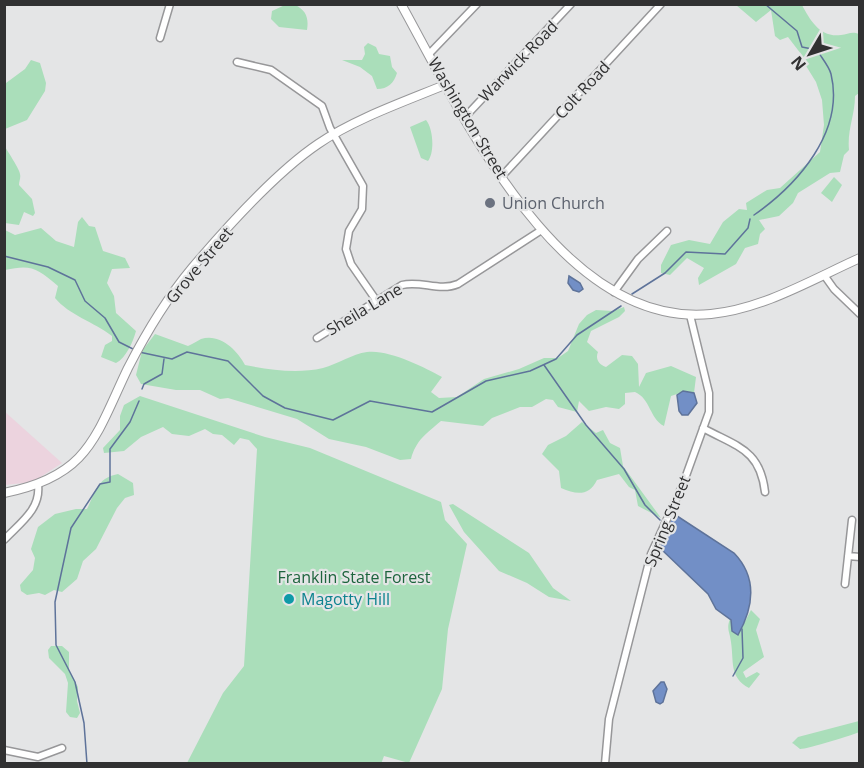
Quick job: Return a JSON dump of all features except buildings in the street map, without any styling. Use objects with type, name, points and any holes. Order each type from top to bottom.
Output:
[{"type":"main road","name":"Washington Street","points":[[401,4],[465,117],[540,231],[592,277],[614,292],[643,306],[690,315],[737,310],[860,258]]},
{"type":"main road","name":"Grove Street","points":[[4,493],[38,485],[70,466],[89,448],[101,430],[137,351],[181,282],[213,244],[296,162],[334,135],[447,84]]},
{"type":"street","points":[[160,38],[170,4]]},
{"type":"street","points":[[430,53],[477,4]]},
{"type":"street","name":"Warwick Road","points":[[465,117],[571,4]]},
{"type":"street","name":"Colt Road","points":[[502,176],[661,4]]},
{"type":"street","points":[[237,62],[271,70],[322,106],[334,135],[358,175],[363,190],[362,209],[347,237],[347,255],[376,300]]},
{"type":"street","name":"Sheila Lane","points":[[317,338],[405,284],[444,288],[455,286],[540,231]]},
{"type":"street","points":[[614,292],[638,259],[667,231]]},
{"type":"street","points":[[824,275],[834,289],[860,314]]},
{"type":"street","name":"Spring Street","points":[[604,764],[609,719],[651,554],[683,484],[709,412],[709,393],[690,315]]},
{"type":"street","points":[[704,428],[754,457],[761,470],[765,492]]},
{"type":"street","points":[[4,540],[36,507],[39,500],[38,485]]},
{"type":"street","points":[[845,584],[852,520]]},
{"type":"street","points":[[848,556],[860,557]]},
{"type":"street","points":[[4,750],[38,757],[62,748]]},
{"type":"shaded area","points":[[4,411],[62,463],[33,482],[5,485]]},
{"type":"green space","points":[[285,5],[295,5],[306,15],[307,30],[279,27],[271,19],[272,11]]},
{"type":"green space","points":[[736,5],[802,5],[812,22],[827,34],[859,34],[859,93],[855,96],[849,150],[844,155],[840,172],[830,173],[798,193],[793,203],[779,216],[759,220],[765,229],[760,234],[758,244],[745,248],[736,264],[699,285],[698,278],[704,268],[687,258],[670,275],[661,273],[661,265],[671,245],[689,240],[710,244],[723,222],[739,209],[747,210],[746,203],[767,190],[780,188],[820,152],[824,125],[822,100],[816,82],[801,54],[788,37],[780,40],[775,36],[771,10],[756,22]]},
{"type":"green space","points":[[368,43],[376,47],[379,54],[390,56],[392,67],[397,73],[387,87],[377,89],[372,76],[360,67],[342,60],[362,60],[365,54],[364,47]]},
{"type":"green space","points":[[31,60],[40,63],[46,83],[45,91],[27,120],[5,129],[6,83],[25,69]]},
{"type":"green space","points":[[426,120],[432,140],[432,152],[428,161],[421,158],[410,127]]},
{"type":"green space","points":[[5,147],[19,172],[19,185],[32,199],[35,213],[33,216],[24,212],[19,225],[5,223]]},
{"type":"green space","points":[[834,177],[842,185],[832,202],[821,193]]},
{"type":"green space","points":[[82,217],[89,226],[95,227],[103,251],[125,258],[130,268],[112,269],[107,283],[114,296],[116,313],[136,331],[126,354],[116,363],[101,357],[105,345],[112,341],[112,336],[61,304],[55,298],[58,286],[51,280],[33,269],[21,267],[5,270],[5,230],[15,235],[41,228],[56,241],[74,247],[78,222]]},
{"type":"green space","points":[[624,307],[625,311],[619,317],[591,331],[587,342],[598,352],[597,359],[606,367],[622,355],[632,356],[638,364],[639,387],[646,373],[671,366],[696,377],[694,393],[686,391],[671,396],[664,426],[655,418],[644,399],[635,392],[625,393],[625,404],[619,409],[606,407],[589,411],[579,401],[577,412],[558,407],[553,400],[546,399],[532,407],[520,407],[492,418],[483,426],[441,421],[419,442],[411,459],[400,460],[366,447],[329,439],[297,419],[228,398],[220,399],[200,390],[176,390],[141,384],[136,375],[142,351],[155,334],[188,346],[201,339],[215,338],[233,349],[245,365],[284,371],[323,368],[367,352],[385,353],[416,364],[442,377],[431,392],[439,398],[457,397],[484,379],[519,369],[544,358],[558,358],[568,351],[579,324],[587,315],[596,310],[613,311]]},
{"type":"green space","name":"Franklin State Forest","points":[[140,396],[265,437],[310,448],[441,502],[445,520],[467,544],[448,629],[442,689],[409,763],[384,756],[381,764],[187,763],[223,693],[244,666],[257,449],[249,440],[240,438],[234,445],[222,435],[213,434],[205,429],[189,436],[172,434],[163,427],[141,437],[124,451],[104,453],[103,448],[120,430],[120,416],[124,405]]},
{"type":"green space","points":[[582,422],[596,433],[603,430],[610,443],[620,448],[623,466],[661,518],[638,506],[635,490],[629,487],[619,474],[597,480],[590,489],[582,493],[561,488],[559,471],[542,454],[548,445],[566,436]]},
{"type":"green space","points":[[118,474],[133,483],[134,495],[125,498],[117,508],[96,549],[83,561],[77,579],[62,592],[54,590],[45,595],[39,593],[27,595],[21,591],[20,585],[33,570],[35,558],[31,549],[38,527],[55,514],[87,509],[101,483]]},
{"type":"green space","points":[[453,504],[529,553],[553,588],[571,601],[549,597],[527,583],[499,571],[464,532],[449,505]]},
{"type":"green space","points":[[751,610],[760,619],[756,630],[764,657],[743,672],[746,678],[757,672],[760,674],[749,688],[735,674],[728,625],[730,619],[738,635]]},
{"type":"green space","points":[[51,646],[62,646],[69,652],[69,671],[78,687],[77,701],[80,713],[77,718],[70,717],[66,712],[68,683],[65,674],[49,658],[48,650]]},
{"type":"green space","points":[[859,721],[859,732],[849,736],[803,749],[792,743],[798,737]]},
{"type":"water","points":[[569,276],[580,283],[583,289],[579,292],[573,290],[568,283]]},
{"type":"water","points":[[683,391],[694,393],[697,403],[688,415],[682,415],[679,411],[677,395]]},
{"type":"water","points":[[674,514],[734,553],[742,563],[750,583],[751,593],[747,614],[738,635],[732,631],[731,620],[716,609],[708,594],[661,549],[662,536],[671,515]]},
{"type":"water","points":[[661,682],[664,682],[667,689],[663,702],[660,704],[656,702],[653,691]]},
{"type":"waterway","points":[[754,215],[786,188],[814,155],[831,116],[833,95],[830,71],[817,50],[802,47],[797,31],[765,4]]},
{"type":"waterway","points":[[632,294],[665,273],[686,252],[725,254],[748,228],[750,219]]},
{"type":"waterway","points":[[4,256],[48,267],[75,280],[85,301],[105,318],[119,342],[135,350]]},
{"type":"waterway","points":[[139,352],[172,359],[187,352],[228,361],[263,396],[285,408],[333,420],[370,401],[432,412],[486,381],[530,371],[556,359],[577,335],[621,306]]},
{"type":"waterway","points":[[142,389],[144,384],[162,374],[164,359]]},
{"type":"waterway","points":[[544,365],[586,425],[624,469],[645,505],[660,520]]},
{"type":"waterway","points":[[87,764],[84,723],[75,682],[56,645],[55,602],[71,528],[100,484],[110,482],[110,449],[130,422],[139,401]]},
{"type":"waterway","points":[[733,676],[743,658],[742,629]]},
{"type":"place","name":"Union Church","points":[[490,203]]},
{"type":"place","name":"Magotty Hill","points":[[289,599]]}]
